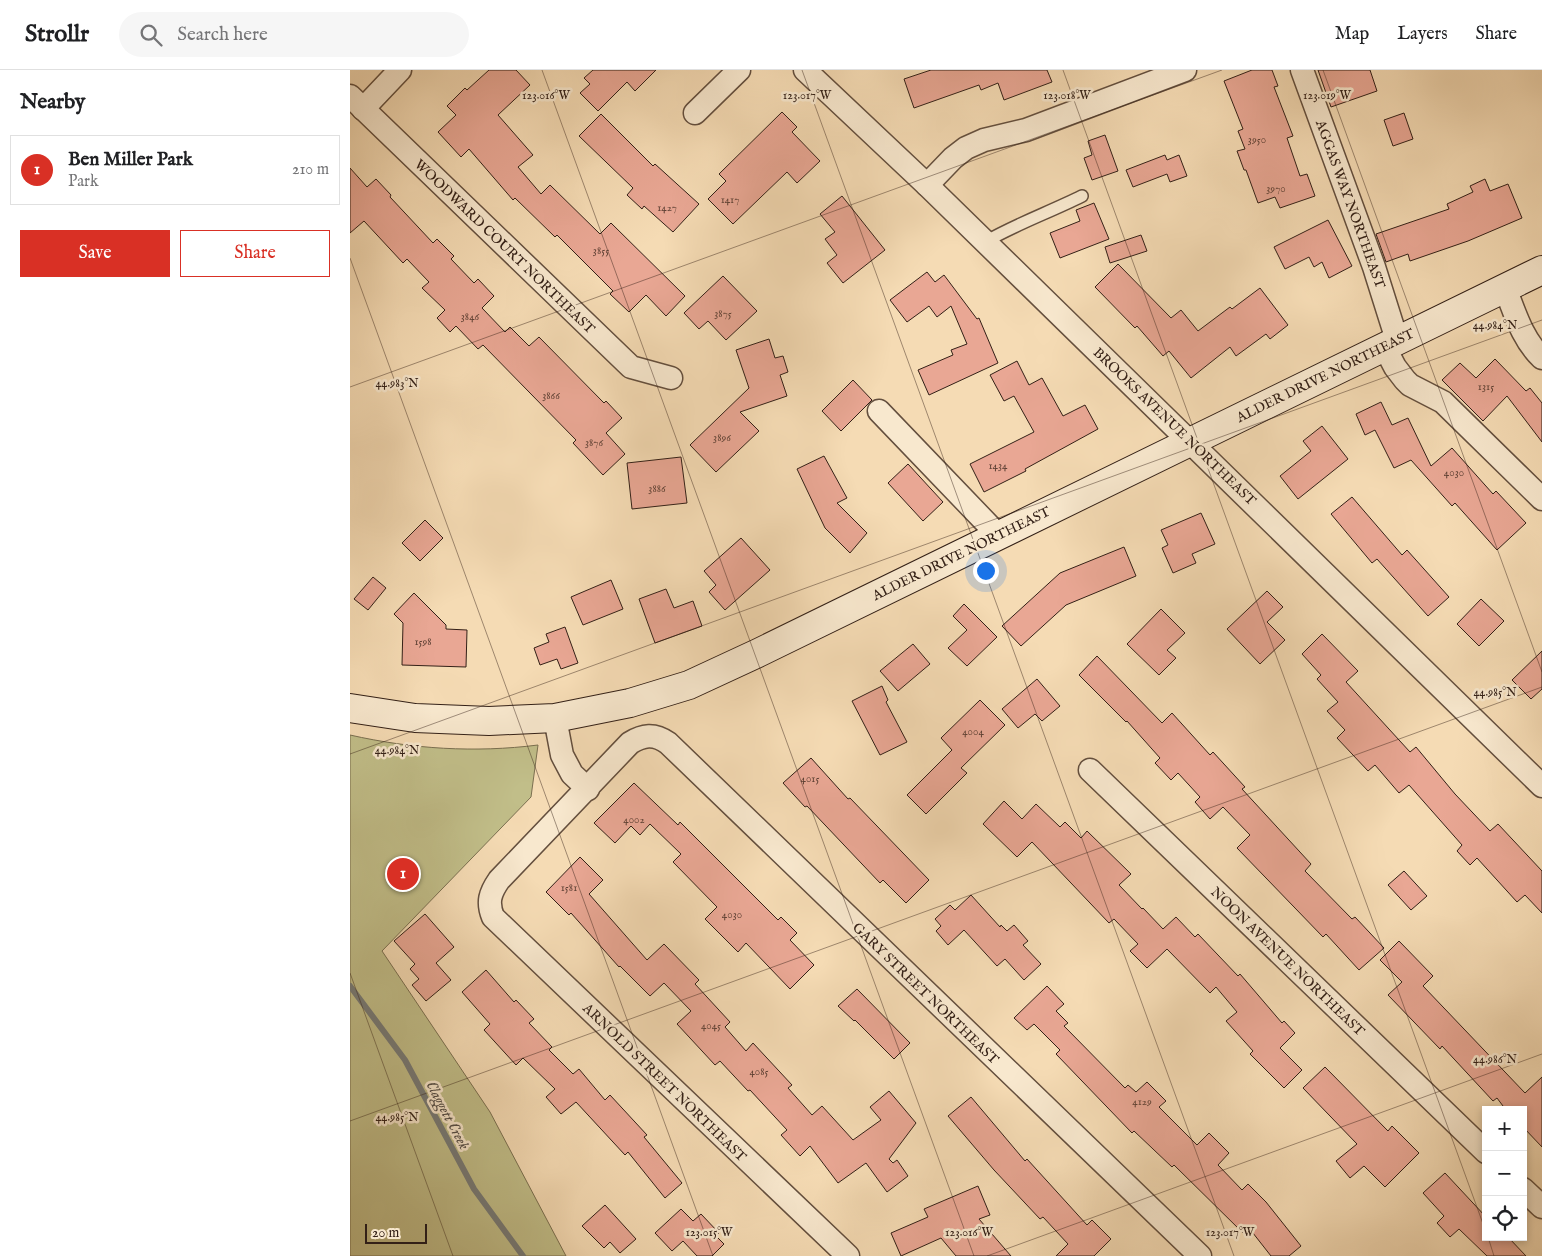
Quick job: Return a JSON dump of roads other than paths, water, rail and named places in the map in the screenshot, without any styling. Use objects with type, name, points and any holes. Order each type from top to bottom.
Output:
[{"type":"street","points":[[357,102],[400,70]]},
{"type":"street","points":[[695,113],[739,70]]},
{"type":"street","name":"BROOKS AVENUE NORTHEAST","points":[[805,70],[927,185],[1542,786]]},
{"type":"street","points":[[927,185],[966,148],[1002,134],[1026,130],[1185,70]]},
{"type":"street","name":"AGGAS WAY NORTHEAST","points":[[1302,70],[1374,267],[1391,343],[1394,367],[1410,385],[1443,402],[1542,499]]},
{"type":"street","name":"WOODWARD COURT NORTHEAST","points":[[357,102],[631,367],[671,378]]},
{"type":"street","name":"ALDER DRIVE NORTHEAST","points":[[350,708],[424,718],[489,721],[554,718],[630,702],[689,685],[1542,270]]},
{"type":"street","points":[[1505,288],[1521,329],[1532,349],[1542,358]]},
{"type":"street","points":[[878,411],[998,535]]},
{"type":"street","points":[[554,718],[562,755],[572,774],[588,789]]},
{"type":"street","name":"GARY STREET NORTHEAST","points":[[588,789],[630,743],[639,737],[650,735],[668,743],[1187,1252]]},
{"type":"street","name":"NOON AVENUE NORTHEAST","points":[[1090,770],[1485,1151]]},
{"type":"street","name":"ARNOLD STREET NORTHEAST","points":[[588,789],[499,880],[491,892],[489,903],[493,917],[848,1256]]},
{"type":"street","points":[[1527,1193],[1542,1207]]},
{"type":"lane","points":[[985,242],[1014,226],[1082,196]]},
{"type":"waterway","name":"Claggett Creek","points":[[350,986],[405,1060],[474,1189],[523,1256]]},
{"type":"place","name":"Ben Miller Park","points":[[403,874]]}]
